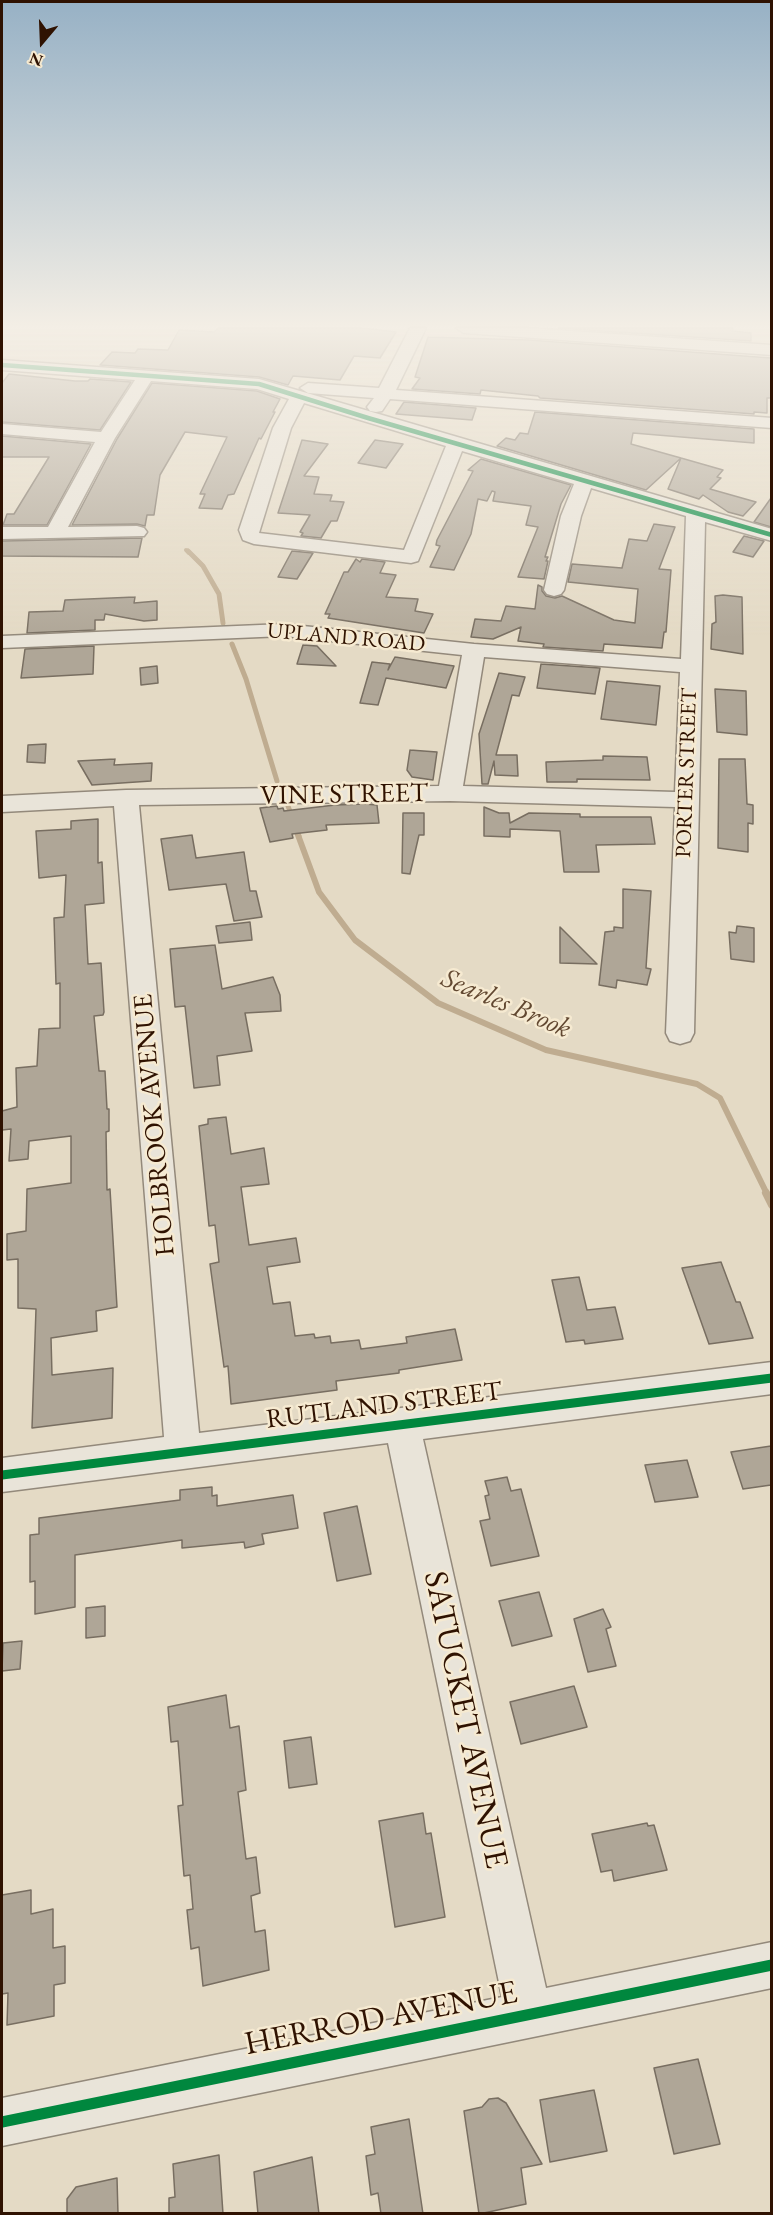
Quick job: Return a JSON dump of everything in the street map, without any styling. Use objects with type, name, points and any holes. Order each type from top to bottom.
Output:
[{"type":"street","points":[[29,431],[106,438]]},
{"type":"street","points":[[55,532],[110,431]]},
{"type":"street","points":[[281,431],[270,471],[254,510],[249,530],[250,536],[261,540],[411,557],[456,444]]},
{"type":"street","points":[[413,431],[771,535]]},
{"type":"street","points":[[554,590],[571,516],[585,480]]},
{"type":"street","name":"PORTER STREET","points":[[680,1033],[696,513]]},
{"type":"street","points":[[2,533],[137,532]]},
{"type":"street","name":"UPLAND ROAD","points":[[2,642],[284,630],[474,650],[690,666]]},
{"type":"street","points":[[450,793],[474,650]]},
{"type":"street","name":"VINE STREET","points":[[2,804],[126,798],[450,793],[686,800]]},
{"type":"street","name":"HOLBROOK AVENUE","points":[[126,798],[183,1452]]},
{"type":"street","name":"RUTLAND STREET","points":[[2,1475],[771,1378]]},
{"type":"street","name":"SATUCKET AVENUE","points":[[402,1425],[529,2015]]},
{"type":"street","name":"HERROD AVENUE","points":[[2,2122],[771,1965]]},
{"type":"building","points":[[122,431],[265,431],[261,439],[259,438],[234,494],[228,495],[222,509],[199,508],[205,494],[200,494],[227,437],[185,432],[160,475],[154,515],[147,515],[145,526],[137,524],[72,525]]},
{"type":"building","points":[[529,431],[754,431],[754,443],[633,433],[631,444],[681,458],[646,490],[497,446],[506,438],[515,440],[520,433],[528,434]]},
{"type":"building","points":[[2,436],[91,444],[47,525],[3,525],[7,514],[14,514],[49,457],[2,457]]},
{"type":"building","points":[[302,440],[328,444],[304,476],[319,477],[314,494],[332,495],[330,501],[344,502],[337,521],[331,521],[321,538],[301,536],[303,533],[300,532],[310,515],[278,513]]},
{"type":"building","points":[[375,440],[403,444],[386,468],[358,463]]},
{"type":"building","points":[[681,458],[723,470],[717,477],[721,478],[710,489],[756,502],[743,516],[728,512],[703,495],[699,499],[668,489]]},
{"type":"building","points":[[481,459],[571,485],[561,504],[545,557],[548,557],[546,561],[548,561],[544,579],[518,577],[538,527],[526,525],[531,506],[493,501],[495,492],[492,491],[487,501],[478,499],[471,534],[454,570],[430,567],[440,546],[436,545],[437,540],[473,471],[468,470]]},
{"type":"building","points":[[771,498],[771,527],[754,522]]},
{"type":"building","points":[[654,524],[675,527],[659,569],[671,570],[666,632],[664,632],[662,648],[604,644],[603,651],[543,647],[544,644],[518,641],[521,627],[493,639],[471,637],[475,619],[501,621],[506,606],[535,609],[538,585],[542,587],[546,596],[555,598],[562,596],[614,620],[635,623],[638,589],[568,582],[572,564],[622,568],[629,539],[647,541]]},
{"type":"building","points":[[744,536],[764,541],[753,557],[733,552]]},
{"type":"building","points":[[142,538],[138,557],[2,556],[2,541]]},
{"type":"building","points":[[292,551],[313,553],[297,579],[278,577]]},
{"type":"building","points":[[356,559],[360,562],[362,559],[385,562],[380,573],[396,575],[386,597],[418,599],[415,611],[433,614],[424,633],[328,618],[330,614],[325,614],[344,572],[348,572]]},
{"type":"building","points":[[715,596],[742,597],[743,654],[711,649],[712,624],[716,622]]},
{"type":"building","points":[[135,597],[134,603],[157,601],[157,620],[144,621],[105,614],[104,620],[95,620],[95,630],[27,633],[29,612],[63,611],[65,600]]},
{"type":"building","points":[[303,645],[317,646],[336,666],[297,664]]},
{"type":"building","points":[[94,646],[93,674],[21,678],[25,649]]},
{"type":"building","points":[[395,657],[454,666],[446,688],[386,678],[378,705],[360,703],[372,662],[390,664],[388,670]]},
{"type":"building","points":[[541,664],[600,668],[595,694],[537,688]]},
{"type":"building","points":[[157,666],[158,683],[141,685],[140,668]]},
{"type":"building","points":[[499,673],[525,677],[519,696],[512,695],[496,755],[517,755],[518,776],[495,775],[494,761],[488,784],[482,784],[479,734]]},
{"type":"building","points":[[607,681],[660,686],[656,725],[601,719]]},
{"type":"building","points":[[715,689],[746,691],[747,735],[717,732]]},
{"type":"building","points":[[46,744],[45,763],[27,762],[28,745]]},
{"type":"building","points":[[410,750],[437,752],[433,780],[412,777],[407,770]]},
{"type":"building","points":[[603,756],[647,757],[650,780],[577,779],[577,782],[547,782],[546,762],[603,760]]},
{"type":"building","points":[[115,759],[114,765],[152,763],[151,781],[92,785],[78,761]]},
{"type":"building","points":[[719,759],[745,759],[747,804],[753,805],[753,824],[748,823],[748,852],[718,848]]},
{"type":"building","points":[[377,805],[379,823],[326,825],[327,830],[292,834],[293,838],[270,842],[260,808],[277,806],[278,809],[283,808],[284,811]]},
{"type":"building","points":[[484,807],[499,813],[509,813],[510,823],[529,813],[580,814],[580,817],[651,817],[655,844],[596,845],[599,872],[564,872],[560,831],[510,829],[510,837],[484,836]]},
{"type":"building","points":[[403,813],[424,813],[424,835],[419,835],[410,874],[402,873]]},
{"type":"building","points":[[98,819],[98,863],[102,862],[104,903],[85,905],[88,964],[101,963],[104,1012],[103,1015],[94,1016],[99,1071],[105,1071],[107,1109],[109,1109],[109,1131],[106,1132],[107,1190],[110,1189],[117,1307],[96,1311],[97,1331],[51,1338],[52,1375],[113,1368],[112,1418],[32,1428],[36,1309],[18,1308],[18,1259],[7,1260],[7,1234],[26,1231],[27,1189],[71,1183],[71,1136],[29,1141],[28,1159],[9,1161],[11,1129],[2,1130],[2,1111],[17,1107],[16,1068],[37,1066],[39,1029],[60,1028],[60,983],[56,984],[54,918],[64,917],[66,875],[39,878],[36,831],[71,829],[71,821]]},
{"type":"building","points":[[192,835],[196,858],[244,852],[250,891],[256,891],[262,917],[234,921],[226,884],[169,890],[161,839]]},
{"type":"building","points":[[623,889],[651,891],[646,968],[651,969],[647,985],[617,980],[616,988],[599,985],[605,932],[614,931],[614,927],[623,928]]},
{"type":"building","points":[[250,922],[252,940],[219,943],[216,926]]},
{"type":"building","points":[[737,926],[754,928],[754,962],[731,959],[729,932],[736,933]]},
{"type":"building","points":[[560,927],[597,964],[560,963]]},
{"type":"building","points":[[215,945],[222,989],[273,977],[280,995],[281,1011],[245,1013],[252,1051],[217,1056],[220,1085],[194,1088],[185,1006],[175,1007],[170,949]]},
{"type":"building","points":[[226,1117],[231,1154],[264,1148],[269,1184],[241,1187],[249,1245],[296,1238],[300,1262],[267,1267],[273,1304],[290,1302],[295,1336],[314,1334],[315,1338],[330,1336],[331,1343],[359,1340],[361,1349],[407,1343],[406,1337],[455,1329],[462,1360],[399,1370],[399,1373],[336,1381],[337,1390],[231,1404],[228,1366],[224,1367],[210,1264],[219,1262],[215,1225],[209,1226],[199,1126],[208,1124],[208,1119]]},
{"type":"building","points":[[721,1262],[736,1302],[740,1302],[753,1338],[709,1344],[682,1268]]},
{"type":"building","points":[[579,1277],[587,1310],[615,1307],[623,1339],[585,1344],[584,1340],[566,1342],[552,1280]]},
{"type":"building","points":[[771,1446],[771,1485],[743,1489],[731,1452]]},
{"type":"building","points":[[687,1460],[698,1497],[655,1502],[645,1465]]},
{"type":"building","points":[[507,1477],[511,1491],[521,1489],[539,1556],[491,1566],[480,1521],[490,1519],[485,1496],[489,1495],[485,1481]]},
{"type":"building","points":[[212,1487],[212,1496],[217,1495],[217,1506],[293,1495],[298,1528],[262,1534],[264,1544],[245,1548],[244,1542],[182,1548],[182,1540],[75,1555],[75,1607],[35,1614],[35,1581],[30,1582],[30,1535],[39,1534],[39,1518],[180,1500],[180,1490]]},
{"type":"building","points":[[357,1506],[371,1574],[337,1581],[324,1513]]},
{"type":"building","points":[[539,1592],[552,1636],[512,1646],[499,1601]]},
{"type":"building","points":[[105,1606],[105,1636],[86,1638],[86,1608]]},
{"type":"building","points":[[603,1609],[611,1627],[606,1629],[616,1666],[588,1672],[574,1619]]},
{"type":"building","points":[[22,1641],[20,1669],[2,1671],[3,1643]]},
{"type":"building","points":[[574,1686],[587,1727],[521,1744],[510,1702]]},
{"type":"building","points":[[226,1695],[230,1728],[239,1726],[246,1790],[238,1792],[246,1859],[256,1857],[260,1893],[251,1896],[255,1932],[265,1930],[269,1970],[203,1986],[199,1947],[191,1949],[187,1910],[193,1909],[190,1875],[184,1876],[178,1806],[183,1805],[178,1741],[171,1742],[168,1707]]},
{"type":"building","points":[[311,1737],[317,1784],[289,1788],[284,1741]]},
{"type":"building","points":[[423,1813],[426,1834],[431,1833],[445,1917],[395,1927],[379,1821]]},
{"type":"building","points":[[647,1823],[648,1826],[654,1825],[667,1870],[614,1881],[612,1870],[601,1872],[592,1834]]},
{"type":"building","points":[[31,1890],[31,1914],[53,1909],[53,1948],[65,1946],[65,1983],[54,1985],[54,2016],[7,2025],[8,1993],[2,1994],[2,1895]]},
{"type":"building","points":[[698,2059],[720,2144],[674,2154],[654,2068]]},
{"type":"building","points":[[594,2090],[607,2151],[550,2162],[540,2100]]},
{"type":"building","points":[[498,2098],[506,2103],[542,2164],[521,2168],[526,2204],[479,2214],[464,2111],[482,2107],[489,2099]]},
{"type":"building","points":[[409,2119],[423,2214],[381,2214],[378,2193],[371,2195],[366,2156],[375,2154],[371,2127]]},
{"type":"building","points":[[219,2155],[223,2214],[169,2214],[169,2198],[175,2197],[173,2164]]},
{"type":"building","points":[[312,2157],[319,2214],[258,2214],[254,2172]]},
{"type":"building","points":[[117,2178],[118,2214],[67,2214],[67,2199],[76,2187]]},
{"type":"waterway","name":"Searles Brook","points":[[186,550],[189,553]]},
{"type":"waterway","name":"Searles Brook","points":[[188,551],[203,566],[219,594],[223,623]]},
{"type":"waterway","name":"Searles Brook","points":[[232,644],[246,679],[277,781]]},
{"type":"waterway","name":"Searles Brook","points":[[288,806],[299,836]]},
{"type":"waterway","name":"Searles Brook","points":[[298,835],[319,892],[355,940],[438,1003],[546,1050],[697,1084],[720,1098],[767,1194]]},
{"type":"waterway","name":"Searles Brook","points":[[766,1193],[772,1205]]},
{"type":"cycle path","points":[[414,431],[772,535]]},
{"type":"cycle path","points":[[2,1475],[772,1378]]},
{"type":"cycle path","points":[[2,2122],[772,1965]]}]
